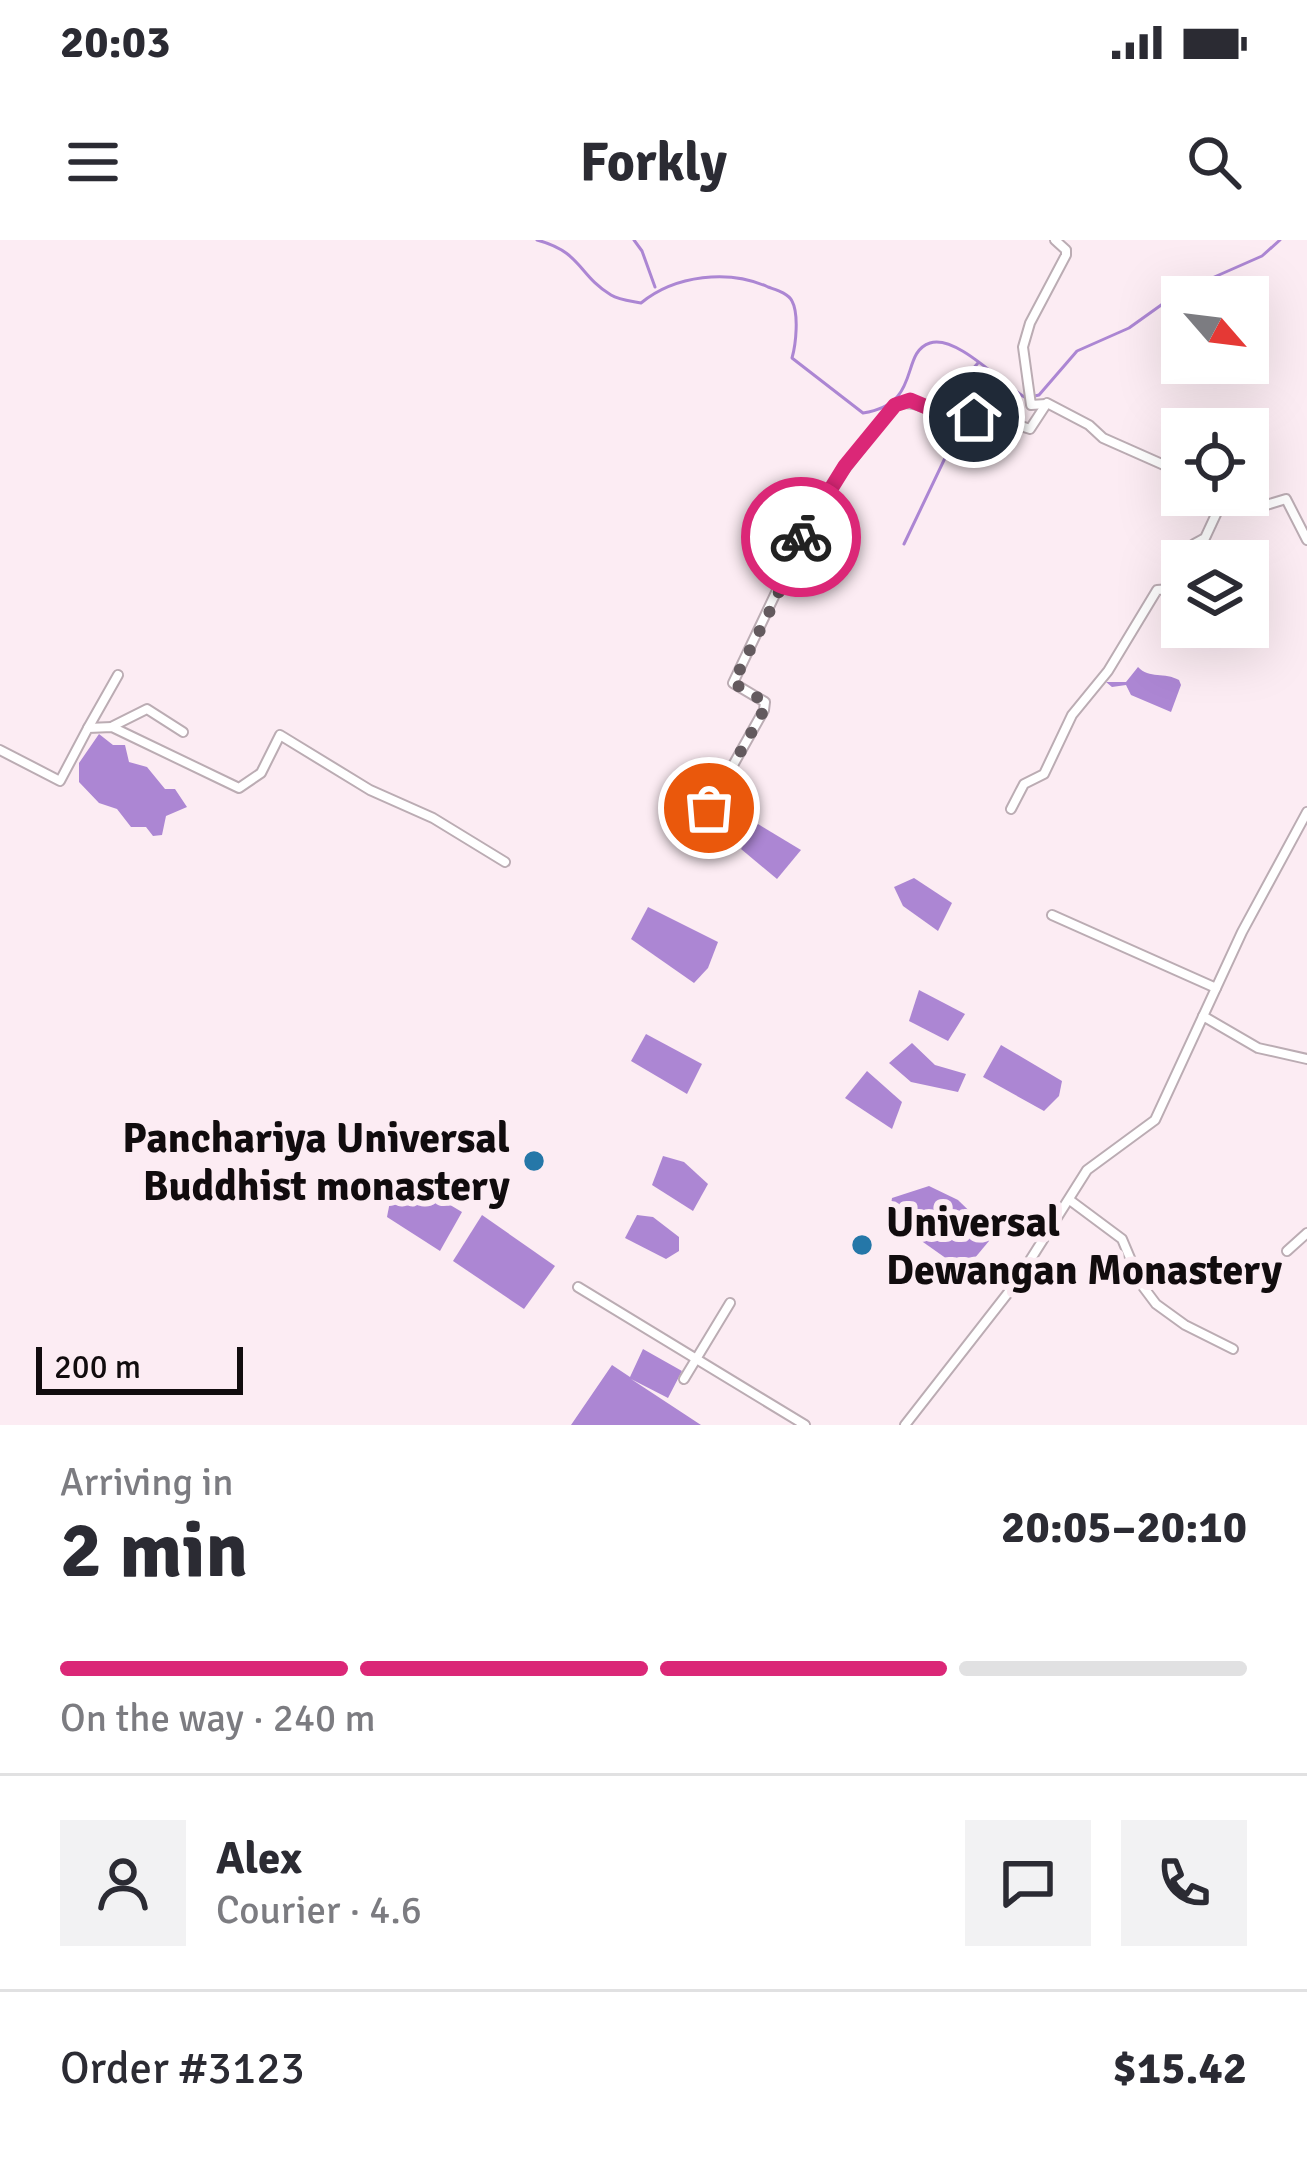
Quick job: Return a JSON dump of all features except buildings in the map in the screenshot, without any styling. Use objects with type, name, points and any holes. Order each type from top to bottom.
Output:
[{"type":"street","points":[[1055,240],[1066,255],[1030,323],[1023,347],[1031,405],[1047,404],[1089,425],[1103,438],[1161,464]]},
{"type":"street","points":[[733,842],[733,825],[709,808],[765,702],[733,683],[776,599],[800,538],[845,466],[895,405],[910,400],[955,419],[1000,420],[1030,430],[1047,404]]},
{"type":"street","points":[[1269,504],[1286,499],[1307,540]]},
{"type":"street","points":[[1011,809],[1024,784],[1044,774],[1072,715],[1108,671],[1161,590]]},
{"type":"street","points":[[0,750],[60,782],[118,675]]},
{"type":"street","points":[[88,728],[112,727],[147,709],[183,732]]},
{"type":"street","points":[[112,727],[239,788],[261,773],[280,735],[370,790],[434,818],[506,862]]},
{"type":"street","points":[[905,1425],[1015,1284],[1087,1170],[1155,1120],[1216,988],[1307,812]]},
{"type":"street","points":[[1052,915],[1216,988]]},
{"type":"street","points":[[1203,1016],[1258,1048],[1307,1059]]},
{"type":"street","points":[[1071,1200],[1122,1239],[1141,1284],[1156,1304],[1185,1325],[1233,1348]]},
{"type":"street","points":[[1286,1251],[1307,1234]]},
{"type":"street","points":[[578,1287],[805,1425]]},
{"type":"street","points":[[684,1378],[730,1304]]},
{"type":"shaded area","points":[[1138,667],[1179,680],[1171,712],[1131,695],[1126,685],[1112,687],[1106,682],[1126,682]]},
{"type":"shaded area","points":[[99,734],[113,745],[125,745],[129,762],[147,767],[165,789],[175,789],[187,807],[166,816],[162,835],[153,836],[146,827],[131,827],[117,809],[99,803],[79,782],[79,763]]},
{"type":"shaded area","points":[[758,824],[801,850],[777,879],[741,849]]},
{"type":"shaded area","points":[[914,878],[952,903],[938,931],[903,906],[894,887]]},
{"type":"shaded area","points":[[648,907],[718,942],[708,968],[694,983],[631,939]]},
{"type":"shaded area","points":[[919,990],[965,1014],[948,1041],[909,1021]]},
{"type":"shaded area","points":[[646,1034],[702,1064],[687,1094],[631,1061]]},
{"type":"shaded area","points":[[912,1043],[935,1065],[966,1074],[958,1092],[911,1082],[889,1063]]},
{"type":"shaded area","points":[[1001,1045],[1062,1081],[1059,1096],[1044,1111],[983,1077]]},
{"type":"shaded area","points":[[867,1071],[902,1102],[892,1129],[845,1098]]},
{"type":"shaded area","points":[[663,1156],[684,1162],[708,1184],[693,1211],[652,1185]]},
{"type":"shaded area","points":[[413,1183],[462,1212],[440,1251],[387,1217],[392,1191]]},
{"type":"shaded area","points":[[929,1186],[958,1200],[994,1235],[964,1271],[889,1218],[892,1198]]},
{"type":"shaded area","points":[[482,1215],[555,1266],[524,1309],[453,1261]]},
{"type":"shaded area","points":[[637,1215],[653,1217],[679,1237],[679,1251],[666,1259],[625,1238]]},
{"type":"shaded area","points":[[643,1349],[682,1371],[668,1398],[631,1379],[701,1425],[571,1425],[612,1365],[630,1377]]},
{"type":"waterway","points":[[537,240],[563,251],[600,287],[625,300],[641,303],[670,286],[720,277],[753,281],[785,294],[796,313],[792,358],[863,413],[894,400],[915,357],[930,343],[953,346],[1026,398],[1039,395],[1077,351],[1129,328],[1178,293],[1262,256],[1280,240]]},
{"type":"waterway","points":[[634,240],[655,287]]},
{"type":"waterway","points":[[904,544],[956,435],[958,414],[967,408],[969,373],[978,363]]},
{"type":"way so far","points":[[709,808],[764,710],[765,702],[733,683],[801,537]]},
{"type":"place","name":"Panchariya Universal Buddhist monastery","points":[[534,1161]]},
{"type":"place","name":"Universal Dewangan Monastery","points":[[862,1245]]},
{"type":"route","points":[[801,537],[845,466],[895,405],[910,400],[955,419],[974,417]]}]
